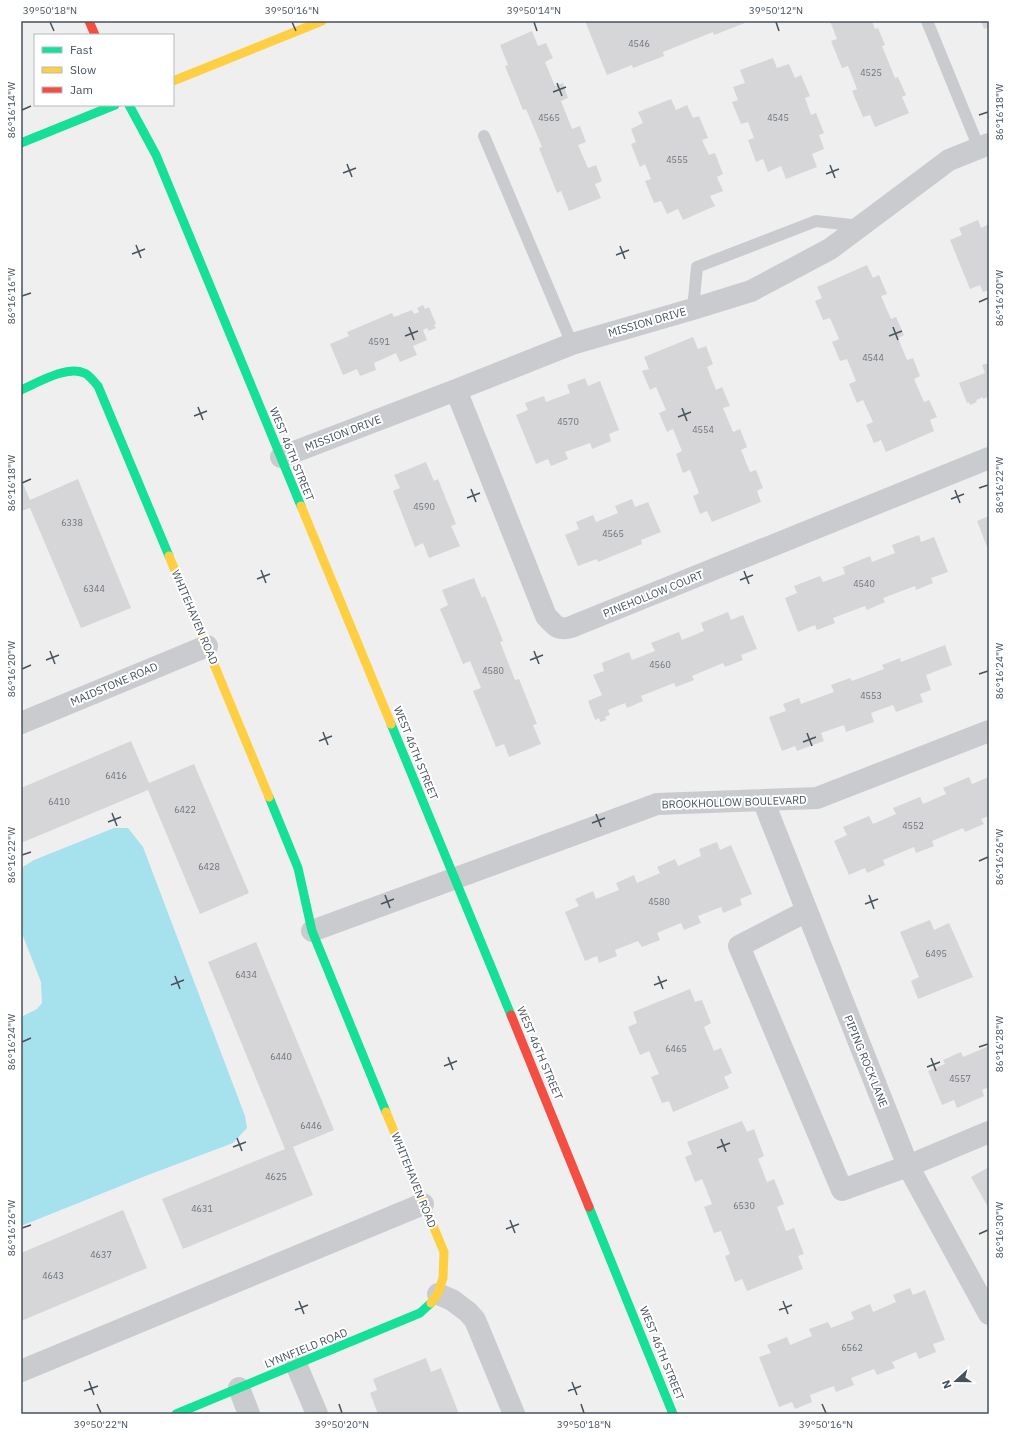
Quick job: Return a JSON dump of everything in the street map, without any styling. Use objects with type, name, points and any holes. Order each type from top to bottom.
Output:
[{"type":"street","points":[[89,21],[94,34]]},
{"type":"street","points":[[174,81],[322,21]]},
{"type":"street","points":[[21,143],[113,106]]},
{"type":"street","name":"WEST 46TH STREET","points":[[130,106],[156,154],[548,1104],[673,1414]]},
{"type":"street","name":"MISSION DRIVE","points":[[281,457],[572,344],[693,309],[752,290],[830,249],[950,160],[984,146]]},
{"type":"street","name":"WHITEHAVEN ROAD","points":[[21,390],[69,371],[83,373],[98,386],[298,868],[312,931],[444,1252],[444,1275],[438,1294]]},
{"type":"street","name":"PINEHOLLOW COURT","points":[[456,390],[546,616],[553,625],[557,627],[571,627],[989,458]]},
{"type":"street","name":"MAIDSTONE ROAD","points":[[21,723],[207,646]]},
{"type":"street","name":"BROOKHOLLOW BOULEVARD","points":[[454,878],[657,804],[817,798],[989,731]]},
{"type":"street","name":"PIPING ROCK LANE","points":[[763,800],[908,1166],[989,1314]]},
{"type":"street","points":[[312,931],[454,878]]},
{"type":"street","points":[[807,911],[740,946],[842,1190],[908,1166],[989,1132]]},
{"type":"street","points":[[21,1371],[423,1204]]},
{"type":"street","points":[[438,1294],[452,1300],[468,1312],[475,1320],[514,1414]]},
{"type":"street","name":"LYNNFIELD ROAD","points":[[176,1414],[415,1316],[430,1305],[438,1294]]},
{"type":"street","points":[[296,1364],[317,1414]]},
{"type":"street","points":[[239,1388],[250,1414]]},
{"type":"lane","points":[[926,21],[984,146]]},
{"type":"lane","points":[[484,136],[572,344]]},
{"type":"lane","points":[[693,309],[697,267],[816,221],[861,226]]},
{"type":"water","points":[[114,828],[128,828],[143,847],[245,1116],[247,1128],[233,1143],[21,1226],[21,1017],[37,1009],[42,1003],[41,982],[21,931],[21,868],[34,860]]},
{"type":"building","points":[[585,21],[744,21],[745,23],[714,35],[713,32],[663,52],[664,56],[633,68],[632,65],[607,75]]},
{"type":"building","points":[[830,21],[872,21],[875,29],[878,28],[885,45],[882,46],[895,78],[898,77],[906,95],[902,97],[909,113],[875,127],[870,115],[863,117],[852,91],[857,89],[848,66],[842,68],[831,41],[837,39]]},
{"type":"building","points":[[981,21],[989,21],[989,27],[984,29]]},
{"type":"building","points":[[532,31],[538,46],[546,43],[553,58],[545,62],[555,86],[563,83],[568,98],[561,101],[572,129],[580,126],[586,142],[578,145],[588,168],[596,165],[602,181],[595,184],[601,198],[569,211],[561,191],[557,193],[539,148],[542,147],[526,109],[523,110],[505,66],[508,65],[500,45]]},
{"type":"building","points":[[773,58],[777,68],[789,64],[795,78],[801,75],[810,96],[805,98],[811,115],[816,113],[824,133],[819,135],[824,149],[812,154],[817,167],[786,179],[781,166],[768,172],[763,159],[756,162],[748,140],[754,138],[748,122],[741,124],[732,102],[738,100],[733,87],[745,83],[740,70]]},
{"type":"building","points":[[671,99],[676,110],[687,105],[693,118],[699,116],[708,138],[702,140],[709,155],[715,153],[723,174],[717,177],[723,191],[710,196],[715,206],[683,220],[678,209],[667,214],[661,201],[654,203],[645,181],[651,179],[645,164],[640,167],[631,144],[636,142],[631,129],[643,123],[638,112]]},
{"type":"building","points":[[978,220],[981,228],[989,224],[989,290],[983,292],[980,285],[970,289],[950,240],[962,235],[959,228]]},
{"type":"building","points":[[867,265],[873,278],[879,275],[887,294],[881,296],[891,319],[896,317],[904,335],[898,338],[907,360],[913,358],[920,376],[914,379],[924,402],[929,400],[937,417],[930,420],[934,431],[886,452],[881,440],[874,443],[866,425],[873,422],[863,400],[857,403],[849,384],[856,381],[847,359],[840,361],[832,342],[839,339],[830,318],[823,320],[815,301],[822,298],[817,287]]},
{"type":"building","points":[[423,305],[425,309],[429,307],[436,324],[434,325],[436,328],[429,331],[427,328],[423,330],[427,340],[413,346],[417,355],[400,362],[396,353],[374,363],[376,370],[360,376],[357,369],[343,375],[330,344],[349,336],[347,332],[392,313],[394,317],[412,310],[414,314],[419,312],[417,308]]},
{"type":"building","points":[[693,337],[698,349],[706,346],[713,364],[707,367],[716,390],[722,387],[730,406],[723,408],[733,432],[740,429],[747,447],[741,450],[750,472],[756,470],[763,488],[757,491],[761,502],[712,522],[707,511],[700,514],[693,496],[699,493],[690,470],[683,473],[676,454],[682,451],[673,429],[667,432],[659,413],[666,410],[656,387],[650,390],[642,371],[649,369],[644,357]]},
{"type":"building","points":[[989,363],[989,397],[983,399],[983,397],[970,405],[969,402],[967,403],[959,383],[985,373],[982,365]]},
{"type":"building","points":[[585,378],[588,386],[600,381],[619,430],[609,434],[611,441],[592,449],[590,443],[565,452],[568,459],[551,466],[548,459],[536,464],[516,415],[528,410],[525,403],[544,396],[546,402],[570,393],[567,385]]},
{"type":"building","points":[[426,462],[434,481],[438,479],[456,524],[451,526],[460,546],[429,558],[423,543],[415,547],[393,491],[400,488],[394,475]]},
{"type":"building","points":[[21,479],[30,500],[78,479],[131,608],[81,628],[30,508],[21,511]]},
{"type":"building","points":[[632,499],[635,507],[648,502],[661,532],[641,540],[642,544],[598,562],[597,559],[578,566],[565,535],[579,529],[576,522],[593,515],[596,522],[618,513],[615,506]]},
{"type":"building","points":[[989,516],[989,552],[977,521]]},
{"type":"building","points":[[919,535],[921,542],[934,537],[948,572],[931,578],[933,583],[916,590],[915,586],[883,598],[885,602],[867,610],[865,606],[833,618],[835,623],[817,630],[815,625],[798,632],[785,598],[797,593],[794,586],[820,576],[823,582],[845,574],[843,567],[870,556],[872,562],[895,553],[892,545]]},
{"type":"building","points":[[474,578],[482,598],[485,596],[503,641],[500,642],[515,680],[519,679],[537,724],[533,725],[541,744],[509,757],[504,744],[496,747],[473,691],[481,688],[470,661],[463,664],[440,609],[448,605],[442,590]]},
{"type":"building","points":[[728,612],[731,620],[743,615],[757,649],[741,655],[743,660],[725,667],[723,663],[692,676],[694,680],[676,687],[674,683],[641,696],[643,701],[627,708],[625,703],[608,710],[610,715],[605,717],[606,720],[600,722],[599,718],[595,720],[588,701],[602,695],[593,675],[604,671],[602,663],[629,652],[632,660],[655,651],[651,643],[679,632],[682,640],[704,631],[701,623]]},
{"type":"building","points":[[945,645],[952,665],[926,675],[931,690],[920,694],[923,702],[896,712],[893,705],[871,713],[874,722],[846,732],[844,725],[821,733],[824,741],[797,751],[795,746],[782,751],[769,717],[786,711],[783,704],[799,698],[801,704],[834,692],[831,685],[850,678],[852,681],[884,669],[882,665],[900,658],[901,662]]},
{"type":"building","points":[[131,741],[149,783],[194,764],[249,893],[200,914],[148,790],[21,843],[21,788]]},
{"type":"building","points":[[969,777],[972,784],[989,777],[989,816],[981,819],[984,824],[965,832],[963,828],[932,841],[934,846],[916,853],[914,847],[883,860],[885,865],[867,873],[865,868],[849,875],[834,841],[847,835],[843,827],[869,816],[873,824],[896,814],[893,808],[920,797],[923,804],[946,794],[943,788]]},
{"type":"building","points":[[717,842],[720,850],[731,845],[752,894],[740,899],[742,905],[723,913],[721,907],[698,916],[701,923],[684,930],[681,923],[657,933],[660,940],[642,947],[638,941],[615,950],[617,956],[599,963],[597,956],[585,961],[565,912],[579,906],[575,899],[593,891],[596,899],[619,890],[616,883],[634,875],[637,883],[660,873],[657,867],[675,859],[678,866],[701,856],[699,849]]},
{"type":"building","points":[[930,920],[934,930],[949,923],[973,977],[918,999],[911,981],[919,977],[900,932]]},
{"type":"building","points":[[256,942],[334,1130],[293,1147],[313,1195],[183,1249],[162,1199],[285,1149],[208,962]]},
{"type":"building","points":[[690,989],[695,1002],[702,1000],[711,1023],[704,1027],[714,1051],[721,1048],[732,1073],[724,1077],[729,1088],[673,1112],[669,1101],[662,1103],[651,1077],[659,1074],[649,1051],[640,1055],[628,1027],[637,1023],[633,1012]]},
{"type":"building","points":[[989,1046],[989,1087],[982,1090],[984,1096],[957,1108],[954,1100],[942,1105],[928,1071],[945,1064],[943,1060],[961,1052],[963,1057]]},
{"type":"building","points":[[742,1121],[747,1132],[754,1129],[764,1156],[758,1159],[767,1182],[774,1179],[784,1204],[777,1207],[786,1231],[794,1228],[804,1254],[798,1256],[803,1269],[747,1291],[742,1279],[735,1282],[725,1256],[730,1254],[721,1231],[714,1233],[704,1207],[712,1204],[702,1179],[695,1182],[685,1157],[692,1154],[687,1142]]},
{"type":"building","points":[[989,1167],[989,1209],[971,1177]]},
{"type":"building","points":[[123,1210],[147,1268],[21,1321],[21,1253]]},
{"type":"building","points":[[910,1288],[913,1295],[925,1290],[945,1340],[933,1344],[936,1352],[919,1359],[916,1352],[892,1362],[895,1368],[877,1375],[874,1369],[851,1378],[854,1385],[836,1392],[834,1386],[810,1395],[812,1402],[795,1409],[792,1402],[779,1407],[759,1357],[771,1353],[767,1345],[787,1337],[790,1345],[812,1336],[809,1329],[828,1322],[831,1328],[854,1319],[851,1312],[870,1304],[873,1312],[896,1302],[893,1295]]},
{"type":"building","points":[[426,1358],[431,1372],[441,1368],[459,1414],[378,1414],[370,1393],[377,1390],[373,1379]]},
{"type":"traffic: fast","points":[[21,143],[113,106]]},
{"type":"traffic: fast","points":[[130,106],[156,155],[301,506]]},
{"type":"traffic: fast","points":[[21,390],[43,379],[69,371],[84,373],[92,379],[98,386],[169,556]]},
{"type":"traffic: fast","points":[[391,724],[511,1015]]},
{"type":"traffic: fast","points":[[269,797],[298,868],[312,931],[386,1112]]},
{"type":"traffic: fast","points":[[589,1207],[673,1414]]},
{"type":"traffic: fast","points":[[176,1414],[420,1313],[431,1303]]},
{"type":"traffic: slow","points":[[174,81],[322,21]]},
{"type":"traffic: slow","points":[[301,506],[391,724]]},
{"type":"traffic: slow","points":[[169,556],[269,797]]},
{"type":"traffic: slow","points":[[386,1112],[444,1252],[443,1278],[438,1293],[431,1303]]},
{"type":"traffic: jam","points":[[89,21],[95,34]]},
{"type":"traffic: jam","points":[[511,1015],[589,1207]]}]
